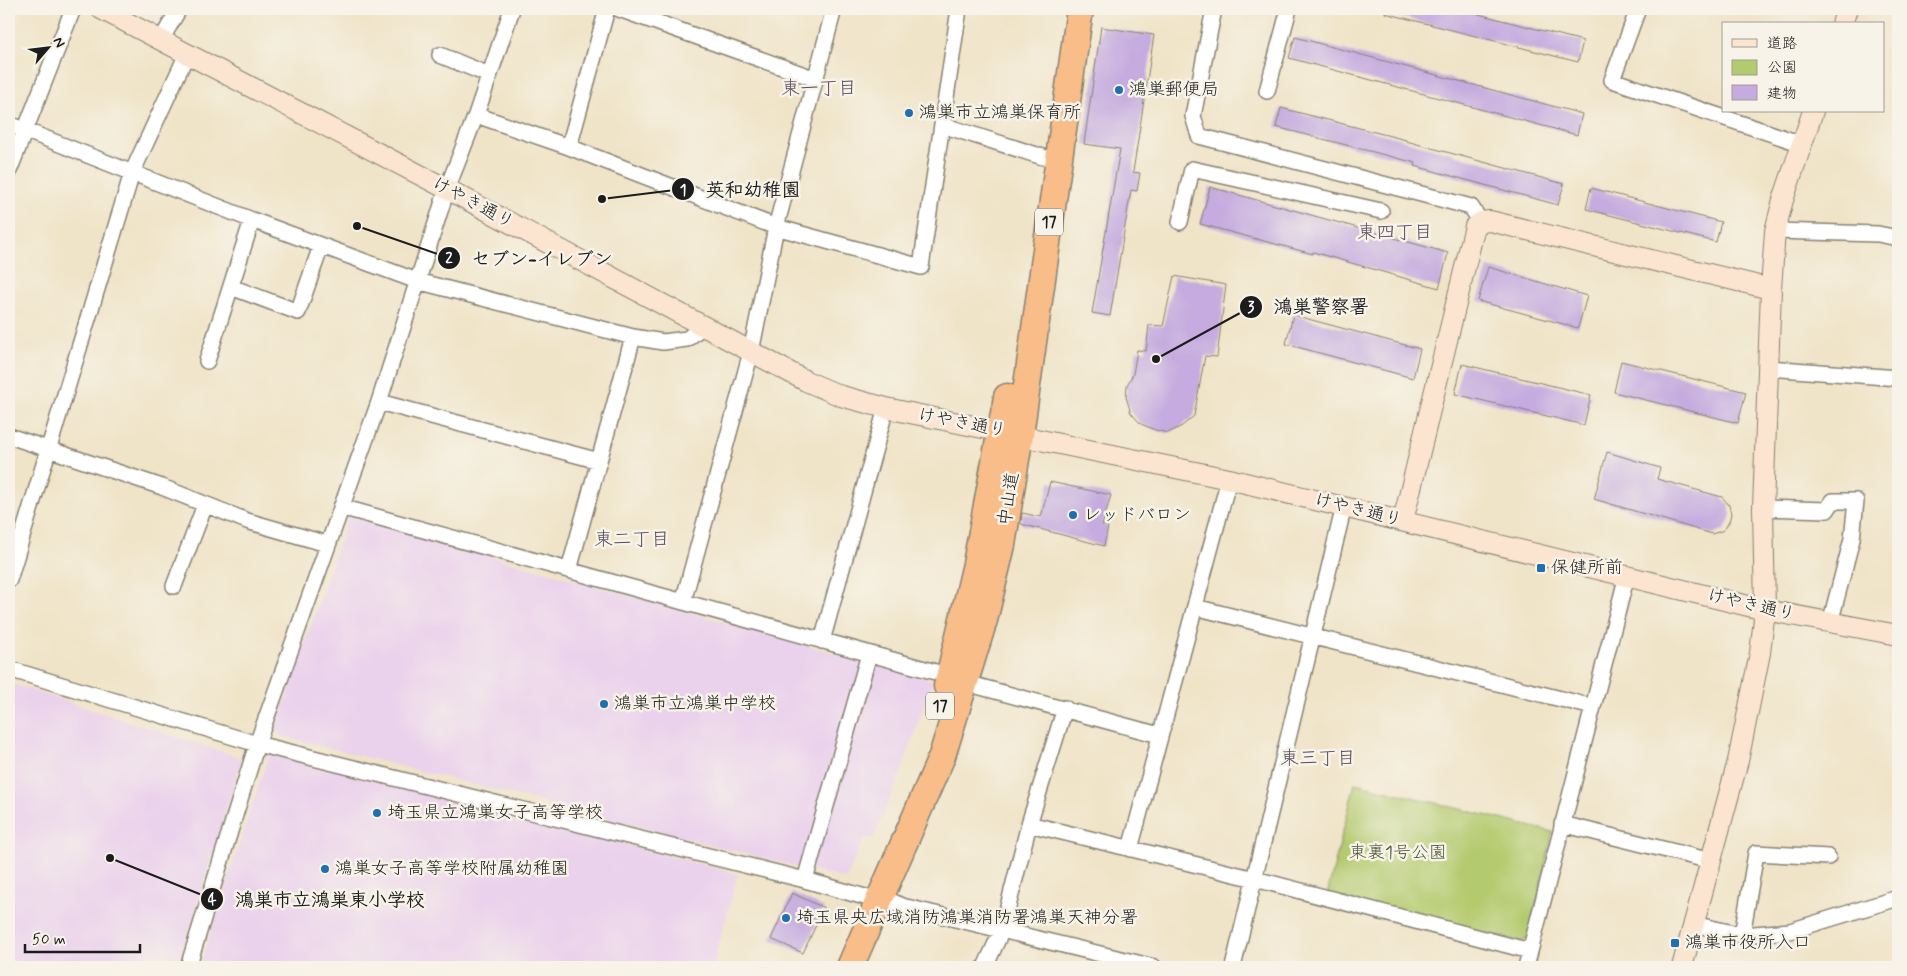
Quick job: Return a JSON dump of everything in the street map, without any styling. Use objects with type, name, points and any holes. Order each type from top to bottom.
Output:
[{"type":"highway","name":"中山道","points":[[850,967],[873,897],[919,772],[984,620],[1002,545],[1011,433],[1043,157],[1065,9]]},
{"type":"highway","name":"中山道","points":[[1011,433],[1080,9]]},
{"type":"highway","name":"中山道","points":[[833,967],[873,897]]},
{"type":"street","points":[[9,172],[24,129],[73,9]]},
{"type":"street","name":"けやき通り","points":[[101,9],[447,189],[750,352],[806,381],[841,396],[886,408],[1229,479],[1765,610],[1898,635]]},
{"type":"street","points":[[161,40],[179,9]]},
{"type":"street","points":[[188,967],[257,744],[379,402],[447,189],[476,115],[512,9]]},
{"type":"street","points":[[569,147],[608,9]]},
{"type":"street","points":[[619,9],[816,79]]},
{"type":"street","points":[[683,602],[750,352],[776,227],[834,9]]},
{"type":"street","points":[[476,115],[569,147],[776,227],[921,267],[959,9]]},
{"type":"street","points":[[1214,9],[1193,116],[1199,136],[1471,208],[1481,222]]},
{"type":"street","points":[[1267,91],[1289,9]]},
{"type":"street","points":[[1638,9],[1612,80],[1802,144]]},
{"type":"street","points":[[1843,22],[1847,9]]},
{"type":"street","points":[[9,580],[132,172],[187,54]]},
{"type":"street","points":[[440,54],[490,76]]},
{"type":"street","points":[[1682,967],[1738,761],[1760,653],[1765,610],[1763,508],[1770,289],[1775,231],[1783,200],[1813,112]]},
{"type":"street","points":[[9,124],[252,220],[417,281],[633,337],[664,342],[687,339],[702,326]]},
{"type":"street","points":[[942,125],[1043,157]]},
{"type":"street","points":[[1180,222],[1192,169],[1381,211]]},
{"type":"street","points":[[1322,197],[1330,171]]},
{"type":"street","points":[[207,361],[252,220]]},
{"type":"street","points":[[1403,521],[1475,226],[1481,222],[1490,221],[1770,289]]},
{"type":"street","points":[[1775,231],[1878,234],[1898,238]]},
{"type":"street","points":[[231,287],[298,312],[322,246]]},
{"type":"street","points":[[569,570],[633,337]]},
{"type":"street","points":[[1768,368],[1898,378]]},
{"type":"street","points":[[379,402],[599,461]]},
{"type":"street","points":[[822,640],[886,408]]},
{"type":"street","points":[[9,436],[162,487],[247,521],[327,544]]},
{"type":"street","points":[[1130,849],[1229,479]]},
{"type":"street","points":[[1763,508],[1826,510],[1833,501],[1856,501],[1852,539],[1830,623]]},
{"type":"street","points":[[174,586],[205,505]]},
{"type":"street","points":[[341,506],[1160,735]]},
{"type":"street","points":[[1233,967],[1344,506]]},
{"type":"street","points":[[1526,967],[1627,575]]},
{"type":"street","points":[[1195,607],[1593,707]]},
{"type":"street","points":[[805,880],[869,654]]},
{"type":"street","points":[[9,669],[257,744],[873,897],[902,906],[1154,967]]},
{"type":"street","points":[[985,967],[1002,930],[1029,824],[1065,708]]},
{"type":"street","points":[[1029,824],[1255,879],[1530,951]]},
{"type":"street","points":[[1562,824],[1711,861]]},
{"type":"street","points":[[1742,935],[1756,853],[1828,857]]},
{"type":"street","points":[[1693,924],[1742,935],[1790,930],[1898,898]]},
{"type":"shaded area","name":"鴻巣市立鴻巣中学校","points":[[348,516],[933,681],[903,767],[874,838],[864,838],[846,879],[281,736],[276,728]]},
{"type":"shaded area","points":[[9,683],[242,758],[178,967],[29,967],[9,958]]},
{"type":"shaded area","name":"埼玉県立鴻巣女子高等学校","points":[[270,751],[738,874],[713,967],[202,967],[200,964]]},
{"type":"green space","name":"東裏1号公園","points":[[1355,783],[1553,832],[1528,939],[1522,942],[1327,895]]},
{"type":"building","points":[[1385,9],[1459,9],[1583,41],[1578,62],[1385,13]]},
{"type":"building","name":"鴻巣郵便局","points":[[1101,27],[1154,35],[1133,172],[1140,173],[1137,191],[1131,190],[1110,316],[1092,313],[1120,149],[1084,144]]},
{"type":"building","points":[[1295,37],[1582,114],[1577,135],[1289,58]]},
{"type":"building","points":[[1281,108],[1406,140],[1564,184],[1558,205],[1415,166],[1416,163],[1276,127]]},
{"type":"building","points":[[1210,187],[1448,253],[1439,288],[1313,252],[1313,254],[1200,224]]},
{"type":"building","points":[[1591,188],[1721,222],[1716,242],[1586,209]]},
{"type":"building","points":[[1488,267],[1587,296],[1578,328],[1478,301]]},
{"type":"building","points":[[1174,276],[1226,285],[1217,357],[1205,356],[1194,416],[1182,426],[1168,433],[1141,424],[1131,413],[1126,397],[1127,385],[1133,374],[1137,350],[1146,351],[1149,325],[1163,326]]},
{"type":"building","points":[[1293,315],[1420,349],[1413,378],[1286,344]]},
{"type":"building","points":[[1621,361],[1746,392],[1738,423],[1614,392]]},
{"type":"building","points":[[1462,364],[1591,395],[1584,425],[1455,394]]},
{"type":"building","points":[[1607,452],[1660,468],[1657,479],[1722,497],[1729,505],[1731,514],[1729,522],[1724,530],[1712,534],[1594,499]]},
{"type":"building","name":"レッドバロン","points":[[1050,482],[1111,495],[1102,525],[1108,527],[1104,546],[1021,524],[1022,513],[1041,517]]},
{"type":"building","points":[[792,893],[824,908],[803,953],[771,939]]},
{"type":"place","name":"鴻巣郵便局","points":[[1119,90]]},
{"type":"place","name":"鴻巣市立鴻巣保育所","points":[[909,113]]},
{"type":"place","name":"英和幼稚園","points":[[602,199]]},
{"type":"place","name":"セブン-イレブン","points":[[357,226]]},
{"type":"place","name":"鴻巣警察署","points":[[1156,359]]},
{"type":"place","name":"レッドバロン","points":[[1073,515]]},
{"type":"place","name":"保健所前","points":[[1541,568]]},
{"type":"place","name":"鴻巣市立鴻巣中学校","points":[[604,704]]},
{"type":"place","name":"埼玉県立鴻巣女子高等学校","points":[[377,813]]},
{"type":"place","name":"鴻巣市立鴻巣東小学校","points":[[110,858]]},
{"type":"place","name":"鴻巣女子高等学校附属幼稚園","points":[[325,869]]},
{"type":"place","name":"埼玉県央広域消防鴻巣消防署鴻巣天神分署","points":[[786,918]]},
{"type":"place","name":"鴻巣市役所入口","points":[[1675,943]]},
{"type":"district","name":"東一丁目","points":[[819,88]]},
{"type":"district","name":"東四丁目","points":[[1395,232]]},
{"type":"district","name":"東二丁目","points":[[632,539]]},
{"type":"district","name":"東三丁目","points":[[1318,758]]}]
